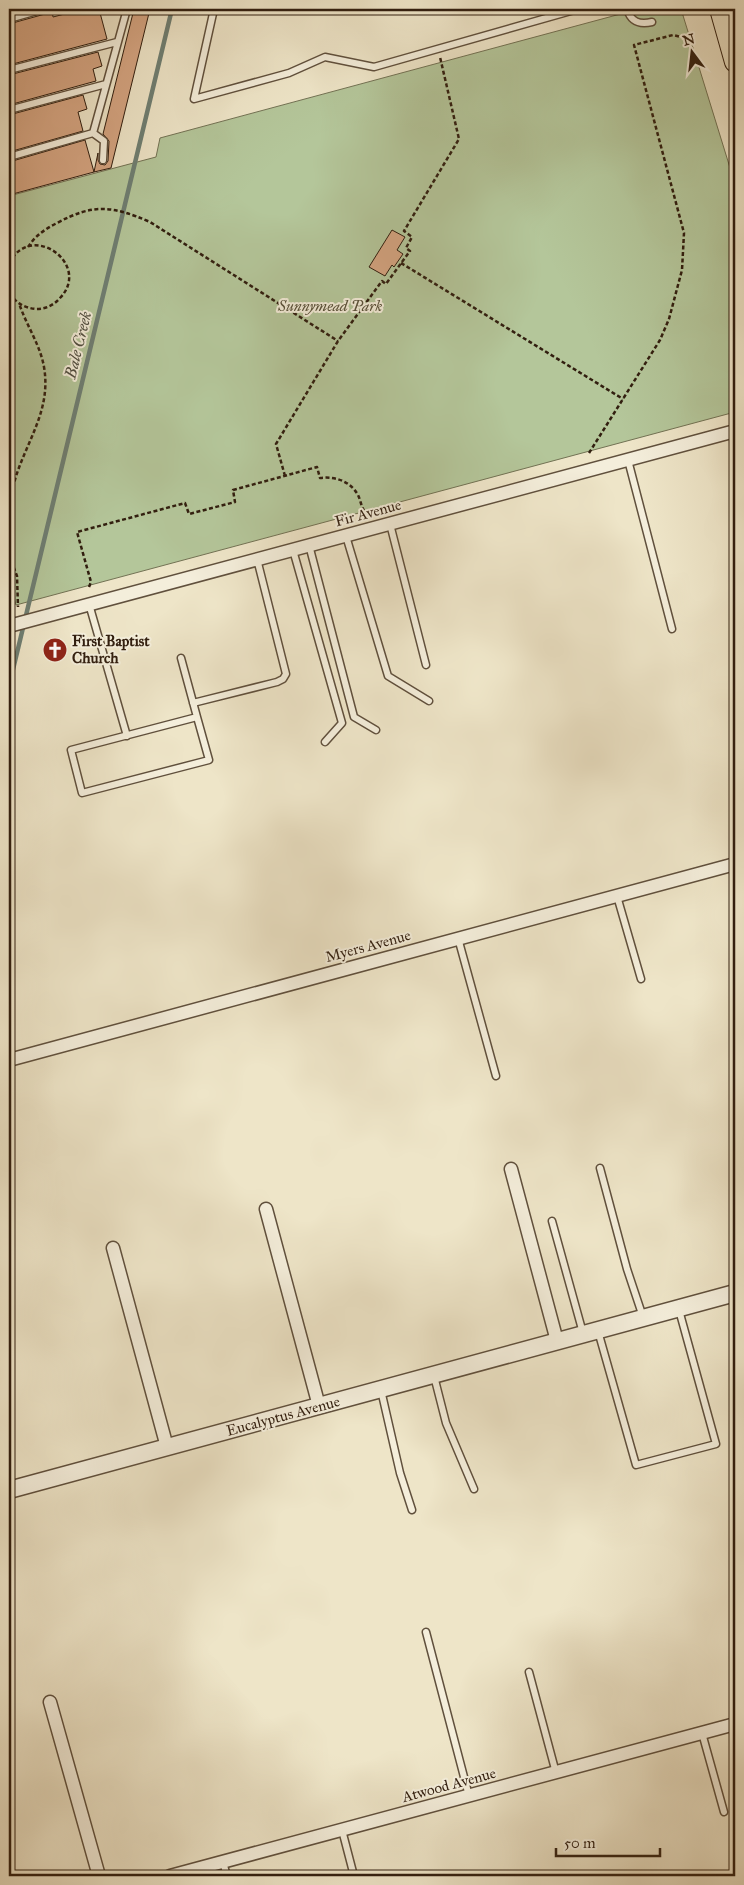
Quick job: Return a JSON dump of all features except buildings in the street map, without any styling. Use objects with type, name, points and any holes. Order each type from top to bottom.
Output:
[{"type":"main road","points":[[720,9],[735,62]]},
{"type":"street","name":"Fir Avenue","points":[[10,626],[735,431]]},
{"type":"street","name":"Myers Avenue","points":[[9,1060],[735,864]]},
{"type":"street","points":[[510,1169],[557,1341]]},
{"type":"street","points":[[266,1209],[319,1406]]},
{"type":"street","points":[[113,1248],[166,1447]]},
{"type":"street","name":"Eucalyptus Avenue","points":[[9,1490],[735,1293]]},
{"type":"street","points":[[50,1702],[99,1876]]},
{"type":"street","name":"Atwood Avenue","points":[[170,1876],[735,1724]]},
{"type":"lane","points":[[9,19],[44,9]]},
{"type":"lane","points":[[93,133],[127,9]]},
{"type":"lane","points":[[214,9],[194,99],[289,73],[325,57],[374,67],[578,9]]},
{"type":"lane","points":[[627,9],[628,15],[634,22],[643,24],[652,22]]},
{"type":"lane","points":[[9,70],[117,42]]},
{"type":"lane","points":[[9,110],[106,84]]},
{"type":"lane","points":[[9,157],[93,133]]},
{"type":"lane","points":[[93,133],[104,141],[102,160]]},
{"type":"lane","points":[[628,460],[672,629]]},
{"type":"lane","points":[[390,524],[426,665]]},
{"type":"lane","points":[[346,536],[388,676],[429,701]]},
{"type":"lane","points":[[309,545],[354,717],[376,730]]},
{"type":"lane","points":[[293,550],[342,723],[325,742]]},
{"type":"lane","points":[[194,703],[277,682],[286,674],[257,559]]},
{"type":"lane","points":[[89,604],[127,736]]},
{"type":"lane","points":[[181,658],[209,760],[82,793],[71,750],[197,717]]},
{"type":"lane","points":[[617,896],[641,978]]},
{"type":"lane","points":[[458,938],[496,1076]]},
{"type":"lane","points":[[600,1168],[627,1270],[643,1318]]},
{"type":"lane","points":[[552,1221],[636,1465],[716,1444],[678,1309]]},
{"type":"lane","points":[[434,1374],[446,1422],[474,1489]]},
{"type":"lane","points":[[381,1389],[400,1472],[412,1510]]},
{"type":"lane","points":[[426,1632],[469,1796]]},
{"type":"lane","points":[[529,1672],[556,1773]]},
{"type":"lane","points":[[702,1734],[724,1812]]},
{"type":"lane","points":[[342,1830],[354,1876]]},
{"type":"lane","points":[[223,1862],[227,1876]]},
{"type":"path","points":[[589,453],[660,340],[669,319],[682,270],[684,233],[634,45],[673,35],[690,38]]},
{"type":"path","points":[[285,476],[276,444],[338,341],[382,281],[386,284],[410,251],[406,248],[412,237],[404,231],[459,139],[440,54]]},
{"type":"path","points":[[28,247],[33,238],[70,216],[87,210],[104,209],[129,214],[150,222],[338,341]]},
{"type":"path","points":[[9,263],[18,251],[37,245],[47,247],[63,258],[69,277],[63,296],[48,307],[28,308],[19,303]]},
{"type":"path","points":[[401,261],[623,399]]},
{"type":"path","points":[[9,291],[19,303],[42,356],[45,383],[38,424],[12,489],[9,533]]},
{"type":"path","points":[[89,587],[91,582],[77,532],[185,503],[189,514],[235,502],[233,490],[317,467],[320,478],[338,479],[351,487],[357,493],[362,510],[366,513]]},
{"type":"path","points":[[9,555],[17,576],[18,607]]},
{"type":"green space","name":"Sunnymead Park","points":[[639,9],[681,9],[735,184],[735,412],[16,605],[9,577],[9,196],[156,157],[160,138]]},
{"type":"waterway","name":"Bale Creek","points":[[9,686],[172,9]]},
{"type":"place","name":"First Baptist Church","points":[[55,650]]}]
